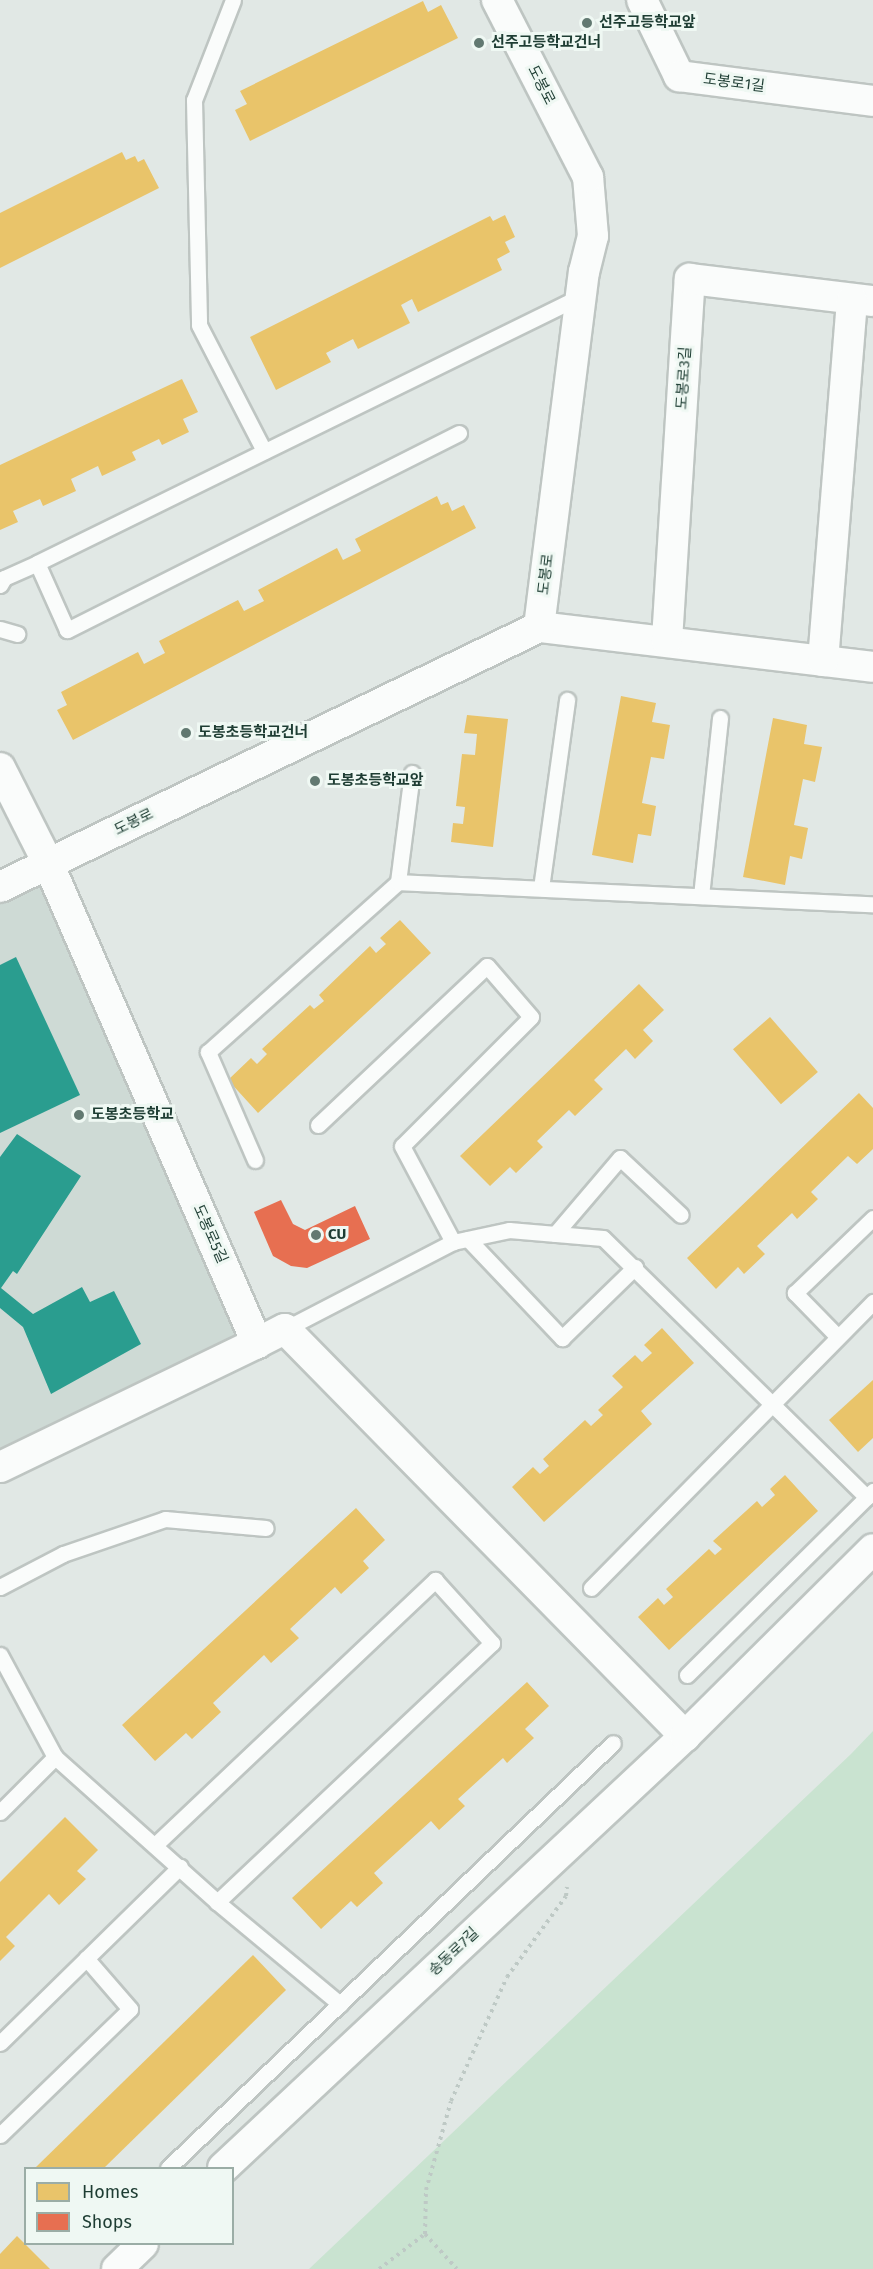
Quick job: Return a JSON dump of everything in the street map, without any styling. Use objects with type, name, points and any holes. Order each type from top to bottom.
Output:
[{"type":"street","name":"도봉로","points":[[0,887],[539,627],[581,296],[593,236],[588,177],[497,0]]},
{"type":"street","name":"도봉로1길","points":[[642,0],[679,76],[873,101]]},
{"type":"street","name":"도봉로3길","points":[[667,640],[690,279],[862,301],[823,661]]},
{"type":"street","points":[[539,627],[667,640],[873,667]]},
{"type":"street","points":[[0,768],[48,863]]},
{"type":"street","name":"도봉로5길","points":[[48,863],[257,1343]]},
{"type":"street","points":[[0,1467],[285,1329],[685,1736]]},
{"type":"street","name":"송동로7길","points":[[225,2167],[685,1736],[873,1548]]},
{"type":"street","points":[[117,2269],[142,2245]]},
{"type":"lane","points":[[233,0],[194,100],[200,325],[264,452]]},
{"type":"lane","points":[[0,585],[4,578],[581,296]]},
{"type":"lane","points":[[37,563],[67,630],[459,433]]},
{"type":"lane","points":[[0,629],[16,634]]},
{"type":"lane","points":[[542,888],[567,700]]},
{"type":"lane","points":[[701,896],[720,718]]},
{"type":"lane","points":[[255,1160],[208,1052],[398,882],[412,773]]},
{"type":"lane","points":[[398,882],[873,904]]},
{"type":"lane","points":[[318,1125],[486,966],[531,1017],[402,1146],[461,1241],[562,1338],[635,1267]]},
{"type":"lane","points":[[555,1234],[620,1158],[681,1215]]},
{"type":"lane","points":[[838,1337],[795,1293],[873,1218]]},
{"type":"lane","points":[[285,1329],[461,1241],[509,1230],[603,1238],[772,1403],[870,1494],[687,1676]]},
{"type":"lane","points":[[591,1588],[873,1302]]},
{"type":"lane","points":[[0,1587],[63,1554],[165,1519],[266,1528]]},
{"type":"lane","points":[[155,1845],[435,1580],[492,1643],[217,1902]]},
{"type":"lane","points":[[0,1656],[55,1757],[217,1902],[340,2004]]},
{"type":"lane","points":[[170,2167],[613,1743]]},
{"type":"lane","points":[[2,1805],[55,1757]]},
{"type":"lane","points":[[0,2043],[180,1867]]},
{"type":"lane","points":[[0,2135],[130,2009],[86,1958]]},
{"type":"path","points":[[457,2269],[425,2235],[426,2190],[451,2101],[507,1977],[566,1896],[567,1885]]},
{"type":"path","points":[[379,2269],[425,2235]]},
{"type":"shaded area","name":"도봉초등학교","points":[[48,863],[257,1343],[0,1467],[0,887]]},
{"type":"green space","points":[[873,1731],[873,2269],[309,2269],[851,1754]]},
{"type":"building: Homes","points":[[423,1],[428,12],[441,5],[458,38],[250,141],[235,110],[247,104],[240,91]]},
{"type":"building: Homes","points":[[122,152],[126,160],[135,156],[138,162],[144,159],[159,188],[0,268],[0,213]]},
{"type":"building: Homes","points":[[505,215],[515,237],[505,242],[510,252],[497,259],[502,270],[418,312],[412,299],[401,305],[410,323],[358,349],[353,339],[326,353],[331,362],[276,390],[250,337],[490,216],[493,221]]},
{"type":"building: Homes","points":[[182,379],[198,412],[183,419],[189,432],[162,445],[159,439],[132,452],[136,460],[102,476],[98,466],[71,479],[76,491],[43,506],[40,499],[13,511],[18,522],[0,530],[0,465]]},
{"type":"building: Homes","points":[[437,496],[441,505],[448,502],[452,511],[464,505],[476,528],[73,740],[57,710],[67,705],[61,692],[138,652],[144,664],[165,653],[159,641],[238,600],[244,611],[264,601],[258,590],[337,548],[343,560],[361,551],[355,539]]},
{"type":"building: Homes","points":[[621,696],[656,703],[652,722],[670,725],[664,759],[651,757],[642,803],[656,806],[651,836],[638,834],[633,863],[592,855]]},
{"type":"building: Homes","points":[[467,715],[508,719],[493,847],[451,842],[453,823],[463,824],[465,807],[456,806],[462,754],[475,755],[477,734],[464,733]]},
{"type":"building: Homes","points":[[773,718],[807,725],[804,744],[822,747],[815,782],[803,779],[794,825],[808,828],[802,859],[790,856],[785,885],[743,877]]},
{"type":"building: Homes","points":[[400,920],[431,953],[258,1113],[228,1080],[251,1058],[257,1064],[267,1054],[262,1049],[310,1005],[314,1009],[324,1001],[319,995],[370,946],[376,953],[386,944],[380,938]]},
{"type":"building: Homes","points":[[639,984],[664,1010],[643,1030],[653,1041],[635,1059],[626,1049],[594,1080],[603,1089],[575,1116],[569,1110],[537,1141],[543,1147],[516,1173],[510,1167],[490,1186],[460,1156]]},
{"type":"building: Homes","points":[[770,1017],[818,1072],[781,1104],[733,1049]]},
{"type":"building: Homes","points":[[859,1093],[873,1108],[873,1149],[857,1164],[848,1156],[811,1192],[818,1199],[797,1219],[792,1213],[757,1246],[765,1254],[744,1274],[738,1267],[716,1289],[687,1258]]},
{"type":"building: Homes","points":[[662,1328],[694,1363],[641,1411],[652,1424],[544,1522],[512,1487],[533,1467],[540,1474],[549,1466],[543,1459],[585,1420],[591,1426],[603,1415],[598,1410],[623,1387],[612,1376],[635,1355],[642,1362],[652,1353],[644,1345]]},
{"type":"building: Homes","points":[[873,1380],[873,1438],[858,1452],[829,1420]]},
{"type":"building: Homes","points":[[785,1475],[818,1511],[669,1650],[638,1617],[658,1598],[664,1605],[673,1597],[666,1589],[709,1549],[715,1555],[722,1549],[713,1541],[757,1501],[762,1507],[775,1495],[770,1489]]},
{"type":"building: Homes","points":[[356,1508],[385,1540],[363,1561],[369,1568],[341,1594],[335,1587],[290,1629],[299,1638],[271,1663],[264,1655],[213,1703],[221,1712],[192,1739],[186,1733],[155,1761],[122,1725]]},
{"type":"building: Homes","points":[[527,1682],[549,1706],[525,1729],[534,1738],[507,1763],[503,1758],[458,1799],[465,1806],[439,1830],[431,1821],[374,1873],[383,1883],[357,1907],[351,1901],[321,1929],[292,1898]]},
{"type":"building: Homes","points":[[65,1817],[98,1850],[77,1871],[86,1879],[59,1905],[49,1894],[6,1937],[15,1946],[0,1961],[0,1882]]},
{"type":"building: Homes","points":[[253,1955],[286,1990],[105,2167],[36,2167]]},
{"type":"building: Homes","points":[[17,2236],[50,2269],[0,2269],[0,2254]]},
{"type":"building: Shops","name":"CU","points":[[281,1200],[293,1224],[305,1230],[355,1206],[370,1239],[307,1268],[291,1266],[273,1256],[254,1212]]},
{"type":"building: Schools","points":[[16,957],[80,1095],[0,1133],[0,965]]},
{"type":"building: Schools","points":[[17,1134],[81,1176],[17,1274],[13,1271],[1,1288],[33,1314],[82,1287],[90,1302],[114,1291],[141,1344],[51,1394],[23,1327],[0,1308],[0,1157]]},
{"type":"place","name":"선주고등학교앞","points":[[587,23]]},
{"type":"place","name":"선주고등학교건너","points":[[479,43]]},
{"type":"place","name":"도봉초등학교건너","points":[[186,733]]},
{"type":"place","name":"도봉초등학교앞","points":[[315,781]]},
{"type":"place","name":"도봉초등학교","points":[[79,1115]]},
{"type":"place","name":"CU","points":[[316,1235]]}]
